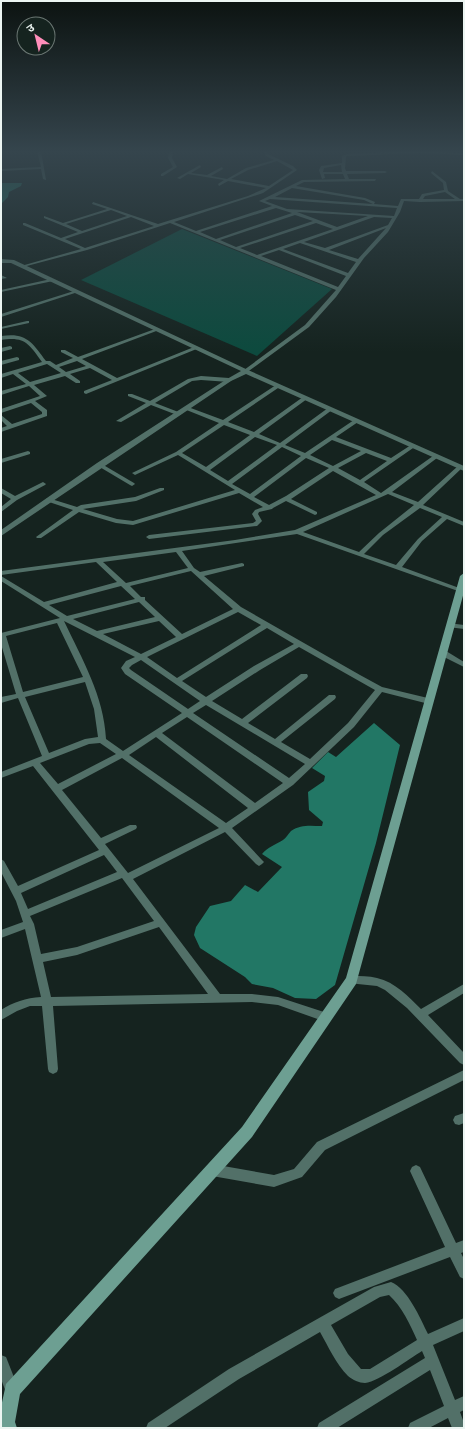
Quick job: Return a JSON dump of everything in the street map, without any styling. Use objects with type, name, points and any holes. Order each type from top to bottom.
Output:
[{"type":"main road","points":[[8,1428],[7,1422],[12,1390],[247,1132],[352,980],[462,585]]},
{"type":"street","points":[[47,218],[81,232]]},
{"type":"street","points":[[64,224],[84,218]]},
{"type":"street","points":[[61,238],[126,218]]},
{"type":"street","points":[[136,218],[159,226]]},
{"type":"street","points":[[23,266],[85,249],[184,218]]},
{"type":"street","points":[[196,232],[241,218]]},
{"type":"street","points":[[216,240],[283,218]]},
{"type":"street","points":[[309,218],[338,229]]},
{"type":"street","points":[[258,256],[368,218]]},
{"type":"street","points":[[1,534],[48,500],[186,408],[229,380],[246,371],[307,326],[339,289],[359,261],[387,231],[395,218]]},
{"type":"street","points":[[237,248],[317,221]]},
{"type":"street","points":[[170,222],[339,289]]},
{"type":"street","points":[[24,224],[85,249]]},
{"type":"street","points":[[325,250],[389,226]]},
{"type":"street","points":[[301,242],[359,261]]},
{"type":"street","points":[[280,249],[349,275]]},
{"type":"street","points":[[1,261],[12,261],[278,386],[462,468],[419,505],[381,534],[360,554]]},
{"type":"street","points":[[1,291],[51,280]]},
{"type":"street","points":[[1,316],[76,292]]},
{"type":"street","points":[[1,321],[3,327],[14,336]]},
{"type":"street","points":[[3,327],[27,322]]},
{"type":"street","points":[[56,366],[157,330]]},
{"type":"street","points":[[1,338],[14,336],[21,337],[30,342],[45,362]]},
{"type":"street","points":[[1,350],[10,348]]},
{"type":"street","points":[[86,392],[115,379],[196,348]]},
{"type":"street","points":[[63,351],[115,379]]},
{"type":"street","points":[[1,363],[17,359]]},
{"type":"street","points":[[1,376],[45,362],[56,366],[78,382]]},
{"type":"street","points":[[1,393],[91,366]]},
{"type":"street","points":[[1,411],[44,396],[14,372]]},
{"type":"street","points":[[119,421],[190,380],[211,378],[229,380]]},
{"type":"street","points":[[135,473],[178,454],[278,386]]},
{"type":"street","points":[[130,395],[179,414]]},
{"type":"street","points":[[207,469],[305,398]]},
{"type":"street","points":[[1,430],[45,415],[45,411],[32,401]]},
{"type":"street","points":[[186,408],[305,456],[384,493],[419,505],[464,524]]},
{"type":"street","points":[[228,484],[279,445],[330,409]]},
{"type":"street","points":[[1,418],[12,427]]},
{"type":"street","points":[[250,497],[305,456],[356,421]]},
{"type":"street","points":[[332,438],[392,461]]},
{"type":"street","points":[[360,482],[413,446]]},
{"type":"street","points":[[149,537],[251,526],[259,522],[255,513],[288,500],[332,469],[365,451]]},
{"type":"street","points":[[1,461],[28,453]]},
{"type":"street","points":[[178,454],[207,469],[239,491],[270,508]]},
{"type":"street","points":[[1,573],[178,550],[297,532],[384,493],[435,457]]},
{"type":"street","points":[[100,466],[132,484]]},
{"type":"street","points":[[1,510],[15,499],[44,484]]},
{"type":"street","points":[[39,537],[77,509],[87,505],[136,499],[162,489]]},
{"type":"street","points":[[1,490],[15,499]]},
{"type":"street","points":[[48,500],[116,521],[133,523],[141,522],[239,491]]},
{"type":"street","points":[[288,500],[314,513]]},
{"type":"street","points":[[398,567],[420,540],[446,517]]},
{"type":"street","points":[[297,532],[398,567],[462,585]]},
{"type":"street","points":[[178,550],[195,572],[238,609],[380,689],[429,701]]},
{"type":"street","points":[[98,560],[142,599],[181,637]]},
{"type":"street","points":[[42,604],[124,584],[242,565]]},
{"type":"street","points":[[1,578],[42,604],[63,620],[141,657],[206,701],[311,764]]},
{"type":"street","points":[[47,757],[21,696],[2,635],[142,599]]},
{"type":"street","points":[[238,609],[141,657],[126,666],[126,670],[187,714],[290,783]]},
{"type":"street","points":[[95,634],[161,618]]},
{"type":"street","points":[[63,620],[87,679],[102,723],[102,740]]},
{"type":"street","points":[[450,624],[464,627]]},
{"type":"street","points":[[177,681],[267,625]]},
{"type":"street","points":[[56,789],[122,755],[299,644]]},
{"type":"street","points":[[443,653],[464,665]]},
{"type":"street","points":[[242,723],[304,676]]},
{"type":"street","points":[[1,700],[87,679]]},
{"type":"street","points":[[26,914],[125,876],[226,828],[290,783],[351,725],[380,689]]},
{"type":"street","points":[[275,743],[332,697]]},
{"type":"street","points":[[156,733],[255,808]]},
{"type":"street","points":[[1,775],[88,742],[102,740],[226,828],[259,862]]},
{"type":"street","points":[[35,762],[125,876],[217,998]]},
{"type":"street","points":[[99,843],[133,827]]},
{"type":"street","points":[[16,891],[105,851]]},
{"type":"street","points":[[2,868],[16,891],[29,924],[47,1002],[53,1069]]},
{"type":"street","points":[[37,959],[77,951],[160,923]]},
{"type":"street","points":[[1,934],[29,924]]},
{"type":"street","points":[[352,980],[380,983],[390,989],[420,1015],[464,1060]]},
{"type":"street","points":[[420,1015],[464,988]]},
{"type":"street","points":[[1,1016],[13,1008],[30,1002],[252,998],[278,1001],[326,1017]]},
{"type":"street","points":[[212,1170],[274,1181],[298,1173],[321,1146],[464,1075]]},
{"type":"street","points":[[416,1171],[458,1248],[464,1273]]},
{"type":"street","points":[[339,1293],[458,1248]]},
{"type":"street","points":[[153,1428],[234,1374],[378,1292],[391,1288],[398,1292],[404,1299],[425,1342],[459,1428]]},
{"type":"street","points":[[322,1323],[345,1361],[357,1375],[365,1377],[373,1374],[425,1342],[464,1324]]},
{"type":"street","points":[[324,1428],[432,1361]]},
{"type":"street","points":[[1,1362],[12,1390]]},
{"type":"street","points":[[415,1428],[464,1403]]},
{"type":"shaded area","points":[[182,229],[332,289],[257,356],[81,280]]},
{"type":"shaded area","points":[[374,723],[400,745],[376,843],[335,985],[316,999],[295,998],[273,988],[252,984],[245,977],[200,948],[194,935],[196,927],[210,906],[231,901],[245,885],[258,892],[282,867],[262,854],[283,840],[291,831],[299,827],[322,826],[323,822],[309,810],[308,792],[324,781],[325,776],[312,768],[328,752],[336,757]]}]
